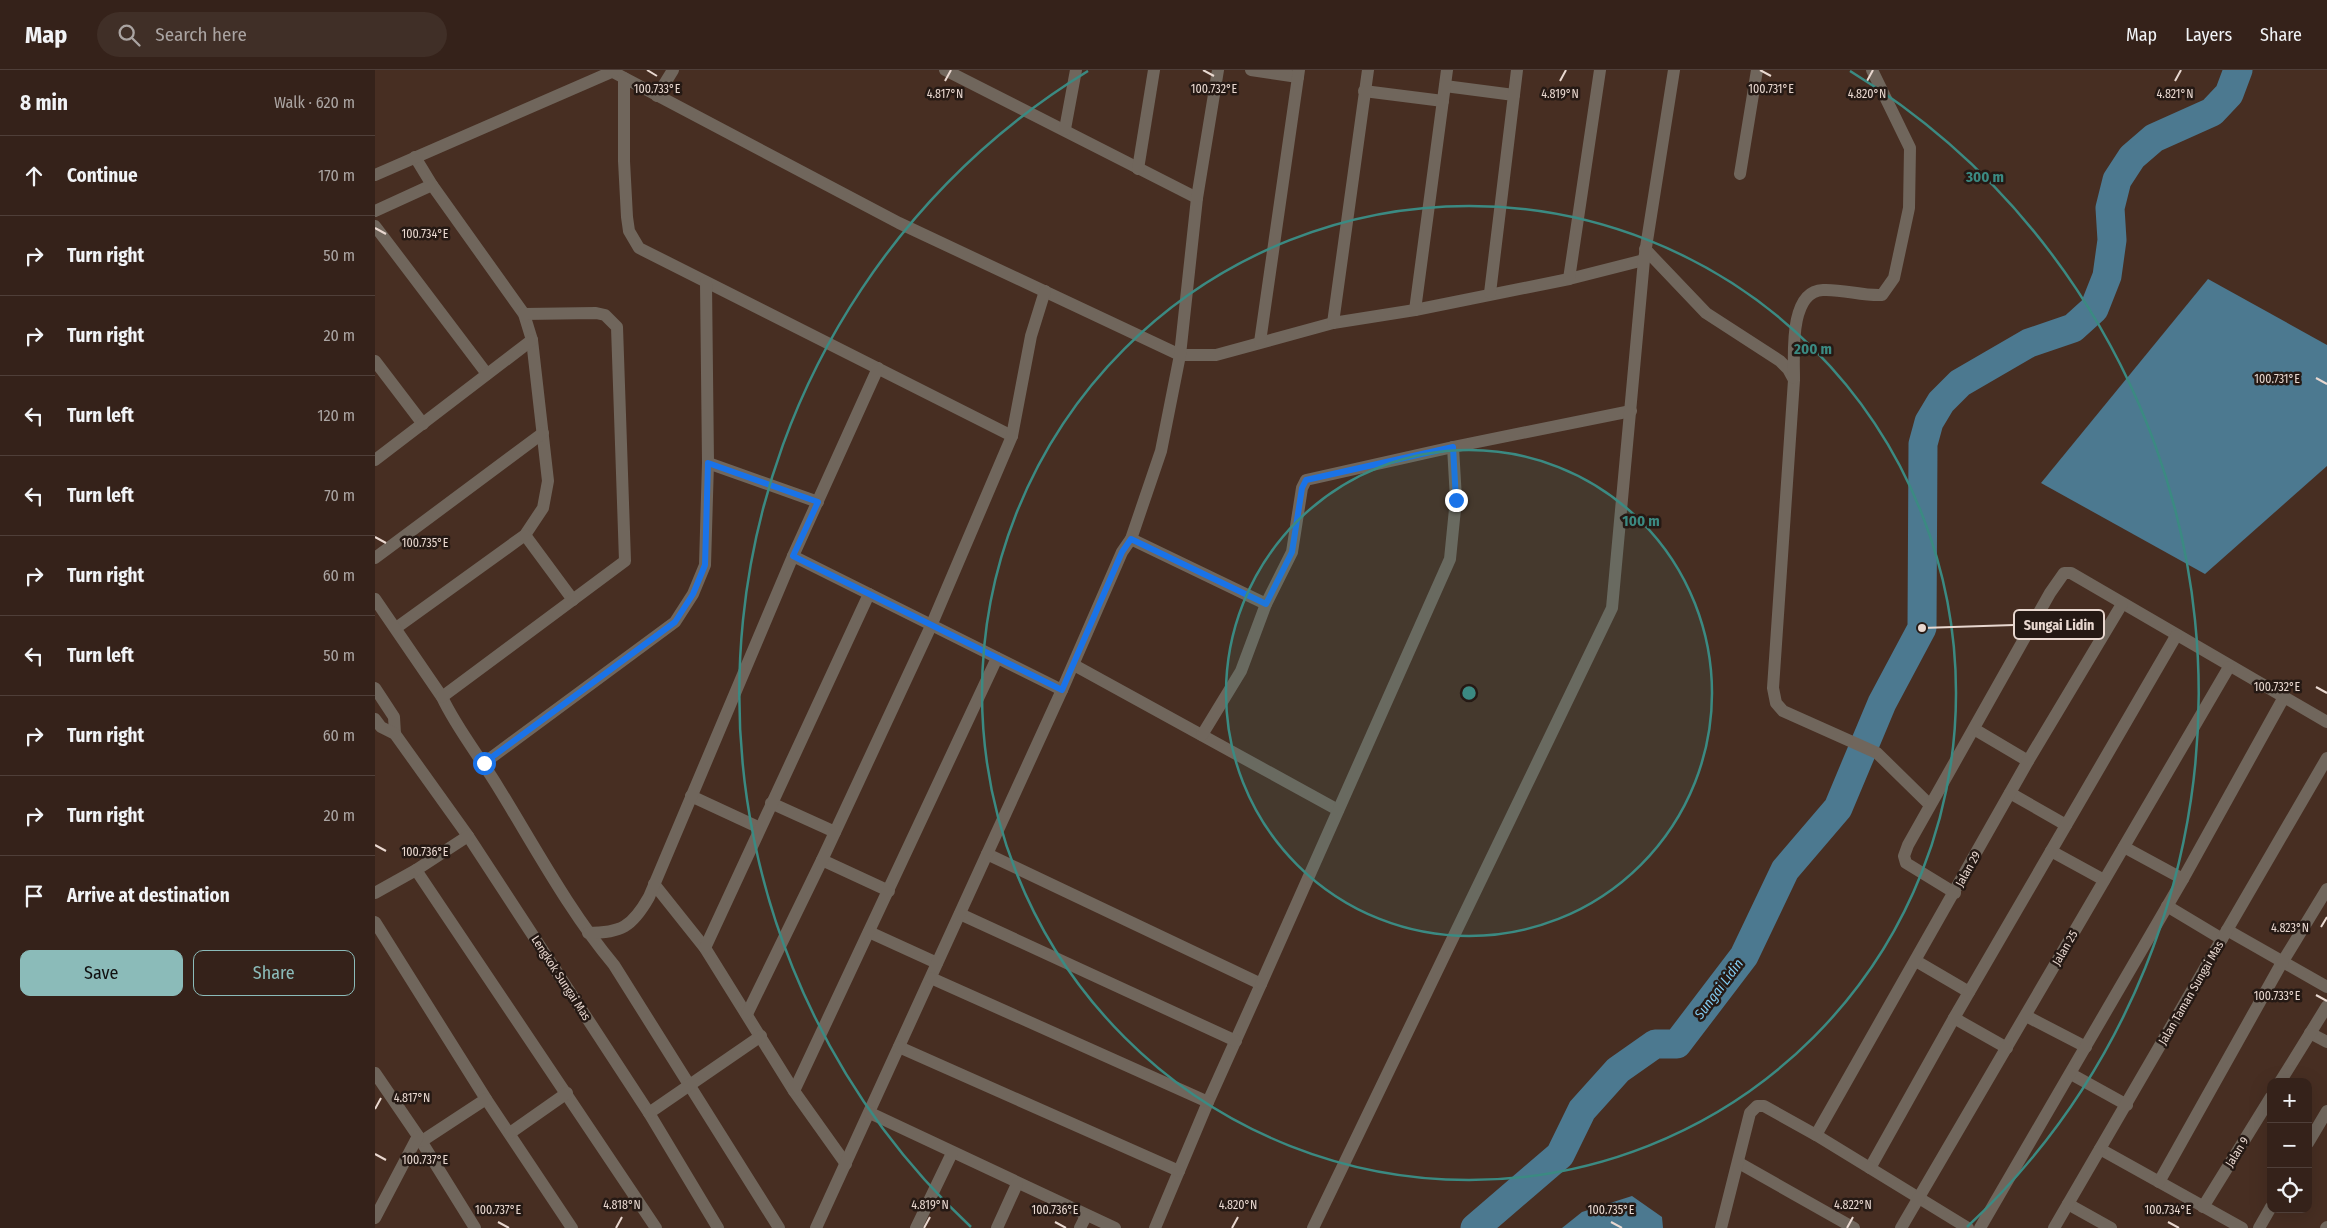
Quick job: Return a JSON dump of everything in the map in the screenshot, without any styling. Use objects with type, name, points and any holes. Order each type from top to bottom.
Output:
[{"type":"street","points":[[657,96],[673,70]]},
{"type":"street","points":[[945,70],[1065,129],[1138,169],[1197,198]]},
{"type":"street","points":[[1065,129],[1075,70]]},
{"type":"street","points":[[1138,169],[1154,70]]},
{"type":"street","points":[[816,1228],[1074,665],[1122,552],[1131,539],[1161,451],[1180,355],[1197,198],[1219,70]]},
{"type":"street","points":[[1251,70],[1299,73],[1260,342]]},
{"type":"street","points":[[1333,323],[1366,70]]},
{"type":"street","points":[[1415,310],[1447,70]]},
{"type":"street","points":[[1490,293],[1517,70]]},
{"type":"street","points":[[1569,279],[1600,70]]},
{"type":"street","points":[[1313,1228],[1612,608],[1644,254],[1674,70]]},
{"type":"street","points":[[1740,174],[1757,70]]},
{"type":"street","points":[[1872,70],[1910,148],[1909,208],[1894,278],[1882,295],[1822,289],[1810,295],[1802,303],[1795,321],[1793,380],[1773,688],[1777,703],[1783,711],[1808,724],[1877,753],[1930,806]]},
{"type":"street","points":[[618,74],[899,223],[1180,355],[1216,355],[1333,323],[1415,310],[1490,293],[1569,279],[1644,254]]},
{"type":"street","points":[[375,175],[415,156],[618,74]]},
{"type":"street","points":[[618,74],[629,231],[639,248],[1012,436]]},
{"type":"street","points":[[1445,86],[1514,95]]},
{"type":"street","points":[[1364,91],[1443,101]]},
{"type":"street","points":[[396,628],[525,535],[543,508],[548,481],[532,340],[524,314],[432,185],[415,156]]},
{"type":"street","points":[[375,211],[432,185]]},
{"type":"street","points":[[375,226],[487,374]]},
{"type":"street","points":[[1644,254],[1706,313],[1731,332],[1779,361],[1788,369],[1793,380]]},
{"type":"street","points":[[484,763],[675,622],[693,594],[705,565],[708,463],[706,283]]},
{"type":"street","points":[[747,1014],[822,860],[931,626],[1012,436],[1031,336],[1045,291]]},
{"type":"street","points":[[442,697],[625,561],[617,328],[605,315],[596,313],[524,314]]},
{"type":"street","points":[[375,460],[532,340]]},
{"type":"street","points":[[375,361],[423,424]]},
{"type":"street","points":[[587,933],[609,933],[627,926],[639,915],[654,884],[793,556],[878,368]]},
{"type":"street","points":[[1202,735],[1241,671],[1266,604],[1292,552],[1302,488],[1306,480],[1453,447],[1631,411]]},
{"type":"street","points":[[375,558],[543,433]]},
{"type":"street","points":[[1155,1228],[1208,1102],[1450,559],[1456,500],[1453,447]]},
{"type":"street","points":[[708,463],[818,502]]},
{"type":"street","points":[[525,535],[573,600]]},
{"type":"street","points":[[1131,539],[1266,604]]},
{"type":"street","points":[[793,556],[1062,690]]},
{"type":"street","points":[[1955,892],[1905,863],[1904,856],[1908,845],[2060,576],[2071,573],[2175,636],[2327,722]]},
{"type":"street","points":[[705,948],[869,594]]},
{"type":"street","points":[[375,599],[442,697],[449,713],[484,763],[587,933],[614,965],[779,1228]]},
{"type":"street","name":"Jalan 29","points":[[1816,1135],[2028,761],[2122,604]]},
{"type":"street","points":[[1870,1168],[1954,1018],[2175,636]]},
{"type":"street","points":[[793,1091],[889,891],[997,658]]},
{"type":"street","points":[[1074,665],[1338,810]]},
{"type":"street","name":"Jalan 25","points":[[1901,1228],[2229,667]]},
{"type":"street","name":"Lengkok Sungai Mas","points":[[375,688],[394,717],[395,734]]},
{"type":"street","points":[[1980,1228],[2071,1074],[2285,698]]},
{"type":"street","points":[[375,714],[386,705]]},
{"type":"street","name":"Lengkok Sungai Mas","points":[[375,719],[381,727],[395,734],[467,836],[649,1113],[718,1228]]},
{"type":"street","points":[[1973,729],[2028,761]]},
{"type":"street","name":"Jalan Taman Sungai Mas","points":[[2054,1228],[2127,1106],[2327,758]]},
{"type":"street","points":[[2010,793],[2066,825]]},
{"type":"street","points":[[691,796],[760,828]]},
{"type":"street","points":[[771,803],[835,832]]},
{"type":"street","points":[[375,893],[417,870],[467,836]]},
{"type":"street","points":[[2124,847],[2183,879]]},
{"type":"street","points":[[2051,851],[2104,880]]},
{"type":"street","points":[[987,854],[1261,984]]},
{"type":"street","points":[[822,860],[889,891]]},
{"type":"street","points":[[417,870],[656,1228]]},
{"type":"street","points":[[654,884],[705,948],[761,1036],[793,1091],[846,1164]]},
{"type":"street","points":[[2159,1182],[2283,962],[2327,889]]},
{"type":"street","points":[[2167,906],[2283,962],[2327,987]]},
{"type":"street","points":[[960,914],[1236,1041]]},
{"type":"street","points":[[375,922],[486,1099],[572,1228]]},
{"type":"street","points":[[869,932],[937,963]]},
{"type":"street","points":[[1916,961],[1969,992]]},
{"type":"street","points":[[931,978],[1208,1102]]},
{"type":"street","points":[[2282,1078],[2327,1006]]},
{"type":"street","points":[[2026,1016],[2086,1047]]},
{"type":"street","points":[[1954,1018],[2007,1048]]},
{"type":"street","points":[[2310,1033],[2327,1042]]},
{"type":"street","points":[[649,1113],[761,1036]]},
{"type":"street","points":[[899,1047],[1179,1170]]},
{"type":"street","points":[[375,1072],[420,1138],[475,1228]]},
{"type":"street","points":[[2071,1074],[2127,1106]]},
{"type":"street","points":[[510,1133],[567,1093]]},
{"type":"street","points":[[375,1218],[420,1138],[486,1099]]},
{"type":"street","name":"Jalan 9","points":[[2203,1206],[2267,1103]]},
{"type":"street","points":[[1721,1228],[1751,1113],[1757,1106],[1764,1106],[1816,1135],[1968,1228]]},
{"type":"street","points":[[2312,1136],[2327,1111]]},
{"type":"street","points":[[870,1113],[1017,1184],[1115,1228]]},
{"type":"street","points":[[2100,1149],[2242,1228]]},
{"type":"street","points":[[916,1228],[953,1153]]},
{"type":"street","points":[[1739,1163],[1854,1228]]},
{"type":"street","points":[[997,1228],[1017,1184]]},
{"type":"street","points":[[2068,1204],[2111,1228]]},
{"type":"street","points":[[2259,1228],[2268,1213]]},
{"type":"street","points":[[1080,1228],[1086,1216]]},
{"type":"water","points":[[2208,279],[2327,345],[2327,466],[2205,574],[2041,483]]},
{"type":"water","points":[[1632,1196],[1662,1217],[1663,1228],[1562,1228],[1582,1212]]},
{"type":"waterway","name":"Sungai Lidin","points":[[1475,1228],[1560,1155],[1582,1110],[1618,1070],[1655,1044],[1677,1044],[1744,956],[1785,870],[1838,808],[1882,703],[1922,628],[1923,444],[1929,422],[1941,402],[1960,383],[2029,343],[2073,328],[2094,309],[2107,276],[2112,240],[2110,208],[2117,180],[2132,157],[2154,138],[2212,112],[2229,94],[2238,70]]},
{"type":"place","name":"Sungai Lidin","points":[[1922,628]]},
{"type":"route","points":[[484,763],[675,622],[693,594],[705,565],[708,463],[818,502],[793,556],[1062,690],[1122,552],[1131,539],[1266,604],[1292,552],[1302,488],[1306,480],[1453,447],[1456,500]]}]
